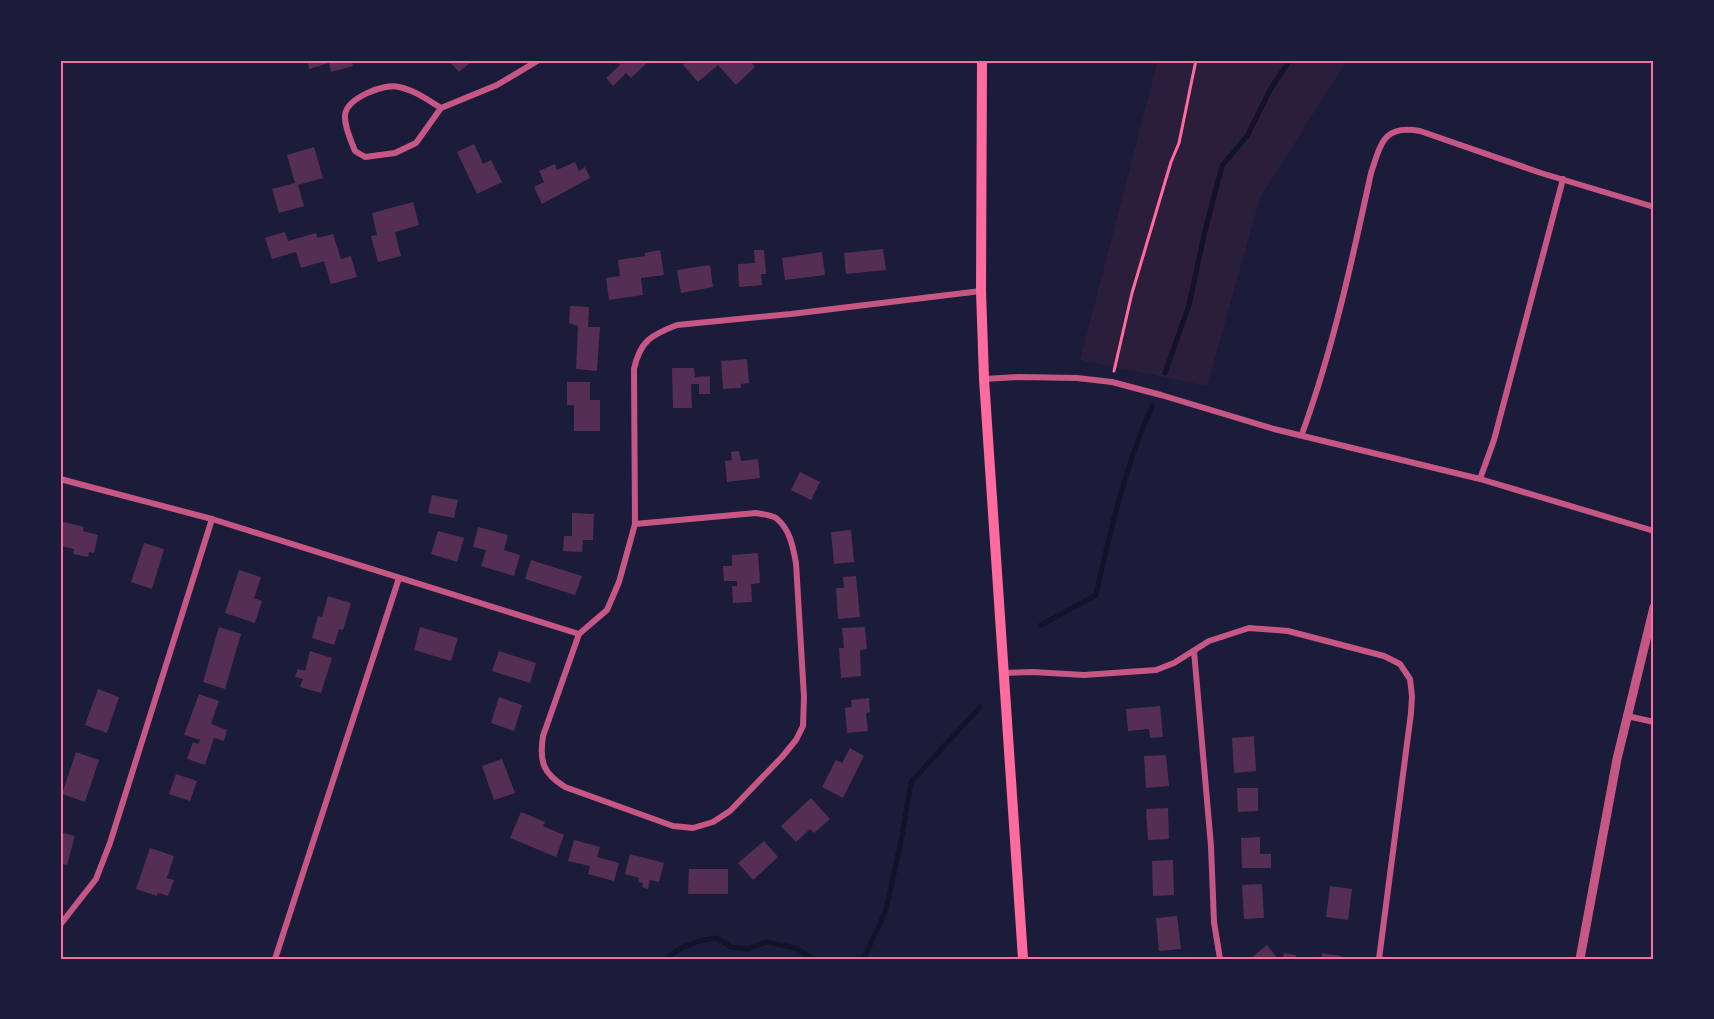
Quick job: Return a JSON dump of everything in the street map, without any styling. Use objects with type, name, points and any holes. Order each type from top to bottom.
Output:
[{"type":"main road","points":[[982,60],[981,291],[984,379],[1023,959]]},
{"type":"street","points":[[441,108],[407,89],[396,86],[384,87],[359,98],[350,104],[345,116],[355,151],[365,157],[395,153],[416,143],[441,108],[496,85],[539,60]]},
{"type":"street","points":[[1302,434],[1317,394],[1346,288],[1371,173],[1387,136],[1403,128],[1420,131],[1606,194],[1654,207]]},
{"type":"street","points":[[1480,479],[1494,440],[1563,179]]},
{"type":"street","points":[[635,524],[756,513],[775,517],[793,543],[803,685],[803,726],[796,740],[782,757],[730,811],[713,822],[693,828],[673,826],[565,787],[551,779],[543,766],[541,751],[543,736],[579,634],[606,610],[620,582],[635,524],[634,369],[638,354],[647,339],[659,331],[686,324],[981,291]]},
{"type":"street","points":[[984,379],[1077,378],[1112,382],[1274,429],[1480,479],[1654,531]]},
{"type":"street","points":[[60,479],[212,519],[579,634]]},
{"type":"street","points":[[60,926],[96,879],[110,843],[212,519]]},
{"type":"street","points":[[275,959],[399,578]]},
{"type":"street","points":[[1580,959],[1627,716],[1654,607]]},
{"type":"street","points":[[1003,674],[1033,672],[1083,675],[1156,670],[1174,663],[1209,641],[1249,628],[1287,631],[1384,656],[1400,664],[1410,679],[1411,713],[1379,959]]},
{"type":"street","points":[[1194,651],[1211,846],[1214,922],[1220,959]]},
{"type":"street","points":[[1627,716],[1654,722]]},
{"type":"path","points":[[1112,382],[1132,293],[1171,162],[1179,143],[1196,60]]},
{"type":"shaded area","points":[[1158,60],[1347,60],[1260,198],[1207,386],[1080,360]]},
{"type":"building","points":[[307,60],[351,60],[353,66],[331,72],[329,63],[309,69]]},
{"type":"building","points":[[448,60],[473,60],[459,72]]},
{"type":"building","points":[[616,60],[650,60],[631,78],[626,73],[613,86],[606,78],[620,65]]},
{"type":"building","points":[[684,60],[749,60],[755,67],[736,85],[718,65],[698,82],[683,65],[686,62]]},
{"type":"building","points":[[474,144],[483,164],[491,160],[502,182],[477,194],[457,152]]},
{"type":"building","points":[[314,147],[323,178],[298,185],[304,206],[279,213],[272,189],[295,183],[287,155]]},
{"type":"building","points":[[575,162],[579,171],[585,167],[590,178],[542,204],[534,187],[544,182],[539,171],[555,164],[557,170]]},
{"type":"building","points":[[413,202],[419,225],[395,232],[401,256],[378,262],[371,236],[377,235],[372,213]]},
{"type":"building","points":[[285,232],[288,241],[316,233],[317,238],[333,234],[341,259],[351,256],[357,277],[331,284],[324,261],[301,268],[296,252],[272,259],[265,238]]},
{"type":"building","points":[[883,249],[886,270],[846,274],[844,253]]},
{"type":"building","points":[[660,250],[664,275],[641,278],[643,295],[609,300],[606,278],[620,276],[618,260],[645,256],[645,253]]},
{"type":"building","points":[[754,250],[764,250],[766,274],[761,274],[762,285],[739,287],[738,264],[755,263]]},
{"type":"building","points":[[822,252],[825,275],[785,280],[782,258]]},
{"type":"building","points":[[710,265],[713,287],[681,293],[677,270]]},
{"type":"building","points":[[570,306],[589,307],[588,327],[600,327],[597,371],[576,369],[578,326],[569,323]]},
{"type":"building","points":[[747,359],[749,383],[741,384],[741,388],[723,389],[721,361]]},
{"type":"building","points":[[672,368],[694,368],[695,377],[710,376],[710,394],[699,394],[699,384],[691,384],[692,408],[673,408]]},
{"type":"building","points":[[567,382],[590,382],[590,400],[600,400],[600,431],[574,431],[574,405],[567,405]]},
{"type":"building","points":[[739,451],[741,461],[758,459],[760,478],[727,482],[725,461],[732,460],[731,452]]},
{"type":"building","points":[[800,472],[820,482],[811,500],[791,490]]},
{"type":"building","points":[[432,495],[458,500],[454,518],[428,513]]},
{"type":"building","points":[[572,513],[594,514],[593,540],[583,540],[582,552],[563,551],[564,536],[572,536]]},
{"type":"building","points":[[60,521],[84,527],[83,531],[98,535],[94,553],[89,552],[88,557],[73,554],[74,549],[60,546]]},
{"type":"building","points":[[478,527],[508,535],[504,550],[520,555],[514,576],[481,566],[486,550],[473,547]]},
{"type":"building","points":[[851,530],[854,562],[834,564],[831,532]]},
{"type":"building","points":[[438,531],[464,538],[457,562],[431,554]]},
{"type":"building","points":[[144,543],[164,549],[152,589],[131,582]]},
{"type":"building","points":[[758,553],[760,583],[751,584],[752,602],[733,603],[732,586],[737,586],[737,581],[724,581],[723,566],[732,566],[732,555]]},
{"type":"building","points":[[531,560],[582,576],[575,595],[525,579]]},
{"type":"building","points":[[239,570],[261,577],[254,598],[262,601],[255,623],[225,613]]},
{"type":"building","points":[[856,576],[860,617],[838,619],[836,588],[844,588],[843,577]]},
{"type":"building","points":[[328,596],[351,603],[343,630],[339,629],[334,645],[312,638],[318,616],[322,617]]},
{"type":"building","points":[[219,627],[241,634],[225,689],[203,682]]},
{"type":"building","points":[[420,627],[458,638],[451,661],[414,650]]},
{"type":"building","points":[[865,627],[867,649],[860,650],[861,676],[841,678],[839,648],[844,648],[842,628]]},
{"type":"building","points":[[310,651],[332,658],[321,693],[300,687],[303,679],[295,677],[298,669],[305,671]]},
{"type":"building","points":[[499,651],[536,663],[530,683],[492,671]]},
{"type":"building","points":[[98,689],[119,697],[107,733],[85,725]]},
{"type":"building","points":[[199,694],[219,701],[211,724],[227,730],[224,741],[214,738],[205,765],[187,759],[193,742],[198,744],[200,740],[184,735]]},
{"type":"building","points":[[499,697],[522,705],[514,731],[491,723]]},
{"type":"building","points":[[869,698],[870,712],[866,713],[868,731],[847,733],[845,708],[852,707],[851,700]]},
{"type":"building","points":[[1160,706],[1163,737],[1150,738],[1149,729],[1128,731],[1126,709]]},
{"type":"building","points":[[1254,736],[1256,771],[1234,773],[1232,738]]},
{"type":"building","points":[[850,748],[864,756],[843,798],[822,787],[836,760],[842,763]]},
{"type":"building","points":[[76,752],[99,760],[85,802],[62,794]]},
{"type":"building","points":[[1166,755],[1169,786],[1146,788],[1144,756]]},
{"type":"building","points":[[502,759],[515,793],[494,800],[482,766]]},
{"type":"building","points":[[176,774],[197,781],[190,801],[169,794]]},
{"type":"building","points":[[1237,788],[1258,788],[1258,811],[1238,812]]},
{"type":"building","points":[[811,798],[830,819],[814,833],[810,829],[796,842],[781,826]]},
{"type":"building","points":[[1168,808],[1169,839],[1148,840],[1146,809]]},
{"type":"building","points":[[521,812],[545,822],[543,826],[564,835],[556,857],[510,838]]},
{"type":"building","points":[[60,832],[75,836],[67,865],[60,863]]},
{"type":"building","points":[[1260,837],[1260,854],[1271,854],[1271,868],[1242,868],[1241,838]]},
{"type":"building","points":[[574,840],[600,847],[597,857],[619,863],[614,881],[588,874],[590,866],[568,861]]},
{"type":"building","points":[[764,841],[778,857],[753,880],[738,863]]},
{"type":"building","points":[[150,848],[174,856],[167,878],[174,880],[168,896],[158,893],[157,896],[136,889]]},
{"type":"building","points":[[630,854],[664,863],[659,882],[650,880],[648,889],[642,887],[643,883],[638,882],[639,878],[625,874]]},
{"type":"building","points":[[1173,860],[1174,895],[1153,896],[1152,861]]},
{"type":"building","points":[[689,869],[728,869],[728,894],[688,894]]},
{"type":"building","points":[[1262,884],[1264,918],[1244,919],[1242,885]]},
{"type":"building","points":[[1330,886],[1352,889],[1348,920],[1326,917]]},
{"type":"building","points":[[1177,916],[1181,949],[1159,951],[1156,918]]},
{"type":"building","points":[[1267,945],[1278,959],[1250,959]]},
{"type":"building","points":[[1284,953],[1296,955],[1295,959],[1283,959]]},
{"type":"building","points":[[1322,953],[1341,956],[1341,959],[1321,959]]},
{"type":"waterway","points":[[1165,373],[1189,305],[1222,166],[1247,136],[1271,88],[1290,60]]},
{"type":"waterway","points":[[1041,625],[1096,595],[1126,476],[1152,406]]},
{"type":"waterway","points":[[859,959],[864,958],[886,910],[911,782],[980,707]]},
{"type":"waterway","points":[[666,959],[690,944],[717,938],[731,947],[747,949],[766,942],[796,948],[813,959]]}]
